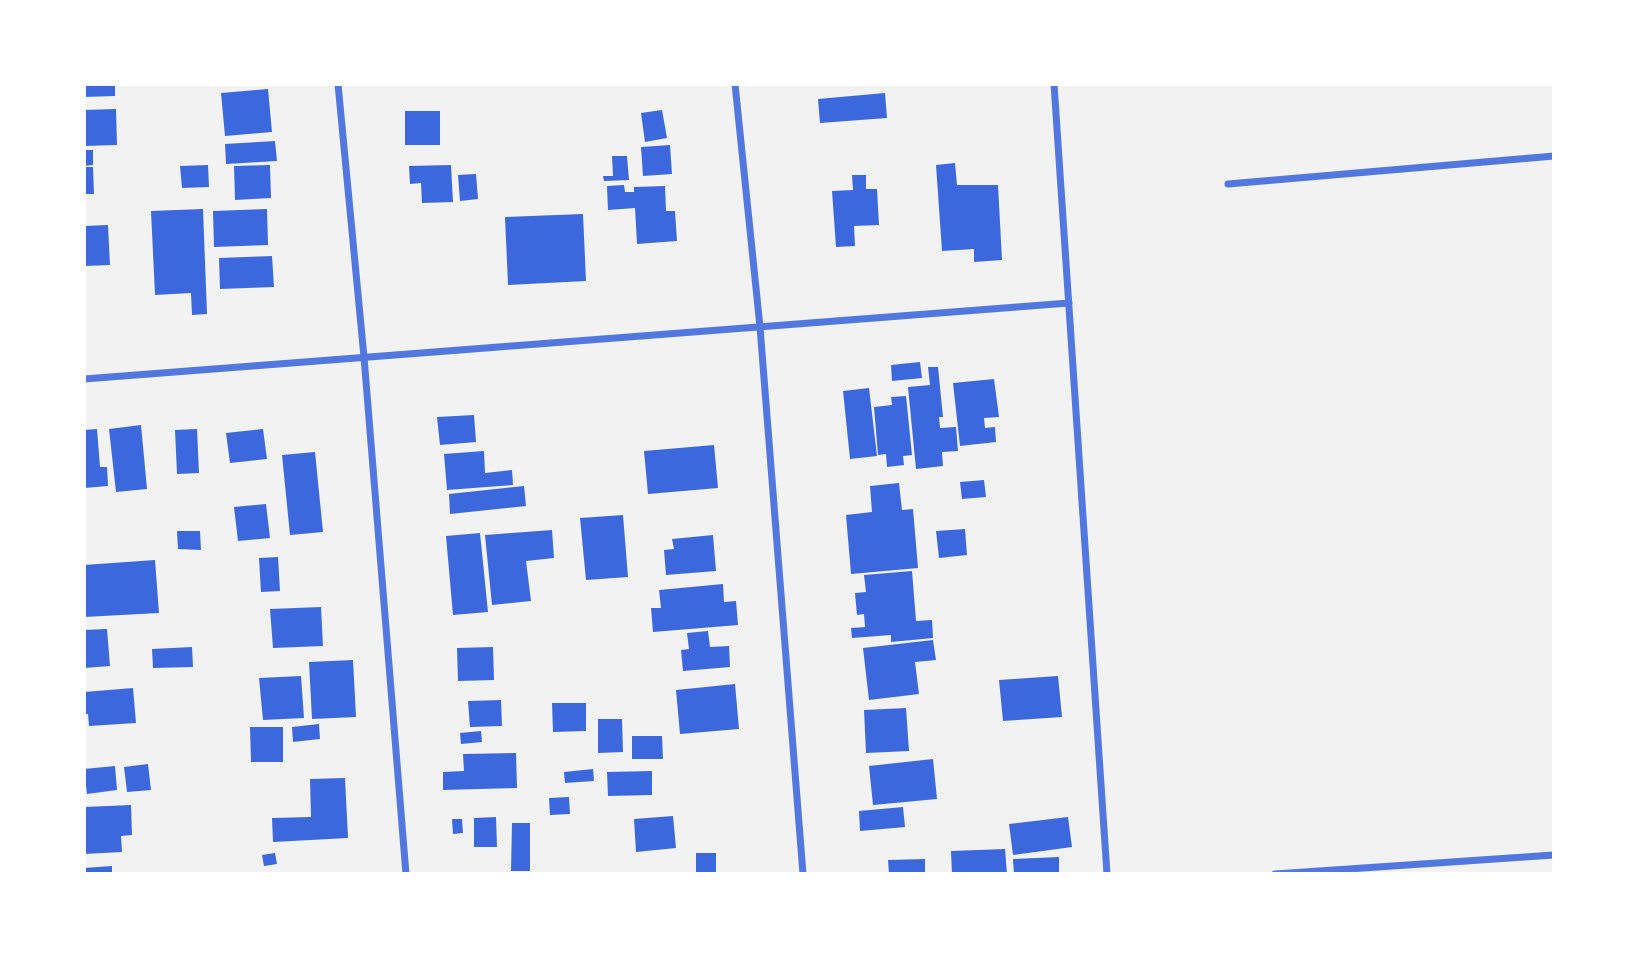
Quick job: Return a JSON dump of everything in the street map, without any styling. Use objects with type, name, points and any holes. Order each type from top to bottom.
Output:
[{"type":"street","points":[[338,84],[364,357],[406,874]]},
{"type":"street","points":[[735,84],[760,327],[803,874]]},
{"type":"street","points":[[1055,84],[1107,874]]},
{"type":"street","points":[[1228,184],[1554,156]]},
{"type":"street","points":[[84,379],[1069,303]]},
{"type":"street","points":[[1275,874],[1554,855]]},
{"type":"building","points":[[84,84],[115,84],[115,96],[84,97]]},
{"type":"building","points":[[268,89],[272,132],[225,136],[221,93]]},
{"type":"building","points":[[885,93],[887,118],[820,123],[818,99]]},
{"type":"building","points":[[116,109],[117,145],[84,146],[84,110]]},
{"type":"building","points":[[662,110],[667,138],[645,142],[641,113]]},
{"type":"building","points":[[405,111],[440,111],[440,145],[405,145]]},
{"type":"building","points":[[275,141],[277,161],[226,164],[225,144]]},
{"type":"building","points":[[670,145],[672,174],[643,176],[641,147]]},
{"type":"building","points":[[84,150],[93,150],[93,165],[84,166]]},
{"type":"building","points":[[612,156],[627,156],[629,180],[604,181],[603,176],[613,176]]},
{"type":"building","points":[[955,163],[957,185],[998,185],[1002,260],[974,262],[974,249],[942,251],[936,165]]},
{"type":"building","points":[[208,165],[209,187],[182,188],[180,166]]},
{"type":"building","points":[[270,165],[271,198],[235,200],[234,166]]},
{"type":"building","points":[[451,165],[453,202],[422,203],[421,183],[410,184],[409,166]]},
{"type":"building","points":[[84,167],[93,167],[94,194],[84,194]]},
{"type":"building","points":[[476,174],[478,199],[460,201],[458,175]]},
{"type":"building","points":[[852,175],[866,175],[866,189],[877,189],[879,225],[854,226],[855,246],[836,247],[832,191],[853,190]]},
{"type":"building","points":[[624,185],[625,192],[634,192],[634,187],[665,186],[666,211],[675,211],[677,241],[637,244],[635,208],[608,210],[607,186]]},
{"type":"building","points":[[203,209],[207,314],[192,315],[191,293],[155,295],[151,211]]},
{"type":"building","points":[[267,209],[268,245],[214,247],[213,211]]},
{"type":"building","points":[[583,214],[586,281],[508,285],[505,217]]},
{"type":"building","points":[[108,225],[110,265],[84,266],[84,226]]},
{"type":"building","points":[[272,256],[274,287],[220,289],[219,258]]},
{"type":"building","points":[[920,362],[922,378],[892,381],[891,365]]},
{"type":"building","points":[[928,367],[938,367],[943,417],[939,417],[940,428],[956,427],[958,451],[942,452],[943,466],[916,469],[908,387],[930,385]]},
{"type":"building","points":[[994,379],[999,417],[984,418],[985,428],[995,427],[996,442],[960,446],[953,383]]},
{"type":"building","points":[[869,388],[877,456],[850,459],[843,391]]},
{"type":"building","points":[[906,396],[912,455],[903,456],[904,465],[887,467],[886,454],[878,455],[874,407],[892,405],[891,397]]},
{"type":"building","points":[[474,415],[476,442],[440,445],[437,417]]},
{"type":"building","points":[[141,425],[147,489],[116,492],[109,429]]},
{"type":"building","points":[[97,429],[100,467],[107,467],[108,486],[84,488],[84,430]]},
{"type":"building","points":[[197,429],[199,473],[177,474],[175,430]]},
{"type":"building","points":[[263,429],[267,459],[230,463],[226,433]]},
{"type":"building","points":[[714,445],[718,488],[648,494],[644,451]]},
{"type":"building","points":[[484,451],[485,473],[512,470],[513,485],[447,490],[444,454]]},
{"type":"building","points":[[315,452],[323,532],[290,535],[282,455]]},
{"type":"building","points":[[984,480],[986,497],[962,499],[960,482]]},
{"type":"building","points":[[899,483],[902,510],[913,509],[918,568],[851,574],[846,515],[872,512],[870,486]]},
{"type":"building","points":[[524,486],[526,506],[450,514],[449,494]]},
{"type":"building","points":[[266,504],[270,538],[238,541],[234,507]]},
{"type":"building","points":[[623,515],[628,577],[586,580],[580,518]]},
{"type":"building","points":[[965,529],[967,555],[939,558],[936,531]]},
{"type":"building","points":[[552,530],[554,558],[526,561],[531,601],[492,605],[485,535]]},
{"type":"building","points":[[177,531],[200,531],[201,550],[178,549]]},
{"type":"building","points":[[480,533],[488,612],[453,615],[446,536]]},
{"type":"building","points":[[713,535],[716,571],[666,575],[664,550],[674,549],[672,539]]},
{"type":"building","points":[[278,557],[280,591],[261,592],[259,558]]},
{"type":"building","points":[[155,560],[159,613],[84,617],[84,565]]},
{"type":"building","points":[[912,571],[916,621],[932,620],[933,638],[891,642],[891,635],[852,638],[851,628],[865,627],[864,614],[857,615],[855,593],[866,592],[864,575]]},
{"type":"building","points":[[723,584],[724,602],[736,601],[738,625],[653,632],[651,608],[661,608],[659,590]]},
{"type":"building","points":[[321,607],[323,646],[273,648],[270,609]]},
{"type":"building","points":[[107,629],[110,666],[84,668],[84,630]]},
{"type":"building","points":[[708,631],[710,647],[729,646],[730,667],[683,671],[681,650],[689,649],[687,633]]},
{"type":"building","points":[[933,640],[936,660],[915,662],[919,694],[869,700],[863,648]]},
{"type":"building","points":[[192,647],[193,667],[153,668],[152,649]]},
{"type":"building","points":[[493,647],[494,680],[458,681],[457,648]]},
{"type":"building","points":[[353,660],[356,717],[312,719],[309,662]]},
{"type":"building","points":[[301,676],[304,718],[263,720],[259,678]]},
{"type":"building","points":[[1058,676],[1062,717],[1003,721],[999,680]]},
{"type":"building","points":[[735,684],[739,729],[680,734],[676,690]]},
{"type":"building","points":[[133,688],[136,723],[89,726],[88,714],[84,714],[84,692]]},
{"type":"building","points":[[501,700],[502,726],[470,727],[468,701]]},
{"type":"building","points":[[552,703],[586,703],[586,731],[553,732]]},
{"type":"building","points":[[906,708],[909,751],[866,753],[864,710]]},
{"type":"building","points":[[598,719],[622,719],[623,752],[598,753]]},
{"type":"building","points":[[319,724],[320,739],[293,742],[292,727]]},
{"type":"building","points":[[250,727],[283,727],[283,762],[251,762]]},
{"type":"building","points":[[481,731],[482,742],[461,744],[460,733]]},
{"type":"building","points":[[632,736],[662,736],[663,759],[632,759]]},
{"type":"building","points":[[516,753],[517,788],[443,790],[443,772],[464,771],[463,754]]},
{"type":"building","points":[[933,759],[937,799],[873,805],[869,766]]},
{"type":"building","points":[[148,764],[151,790],[127,792],[124,767]]},
{"type":"building","points":[[115,766],[117,790],[87,794],[84,769]]},
{"type":"building","points":[[593,769],[594,781],[565,783],[564,772]]},
{"type":"building","points":[[652,771],[652,795],[608,796],[607,772]]},
{"type":"building","points":[[345,778],[348,838],[273,842],[272,818],[311,817],[310,779]]},
{"type":"building","points":[[569,797],[570,814],[550,815],[549,798]]},
{"type":"building","points":[[131,805],[132,835],[121,836],[122,852],[84,854],[84,807]]},
{"type":"building","points":[[903,807],[905,827],[860,831],[859,811]]},
{"type":"building","points":[[673,816],[676,848],[636,852],[634,819]]},
{"type":"building","points":[[496,817],[497,847],[474,847],[474,818]]},
{"type":"building","points":[[1068,817],[1072,847],[1013,855],[1009,824]]},
{"type":"building","points":[[452,819],[462,819],[463,833],[453,834]]},
{"type":"building","points":[[512,823],[530,823],[530,871],[511,871]]},
{"type":"building","points":[[1005,849],[1007,874],[952,874],[951,851]]},
{"type":"building","points":[[275,853],[277,864],[264,866],[262,855]]},
{"type":"building","points":[[696,853],[716,853],[716,874],[696,874]]},
{"type":"building","points":[[1059,857],[1059,874],[1014,874],[1013,859]]},
{"type":"building","points":[[925,859],[925,874],[889,874],[888,860]]},
{"type":"building","points":[[112,866],[112,874],[84,874],[84,868]]}]
